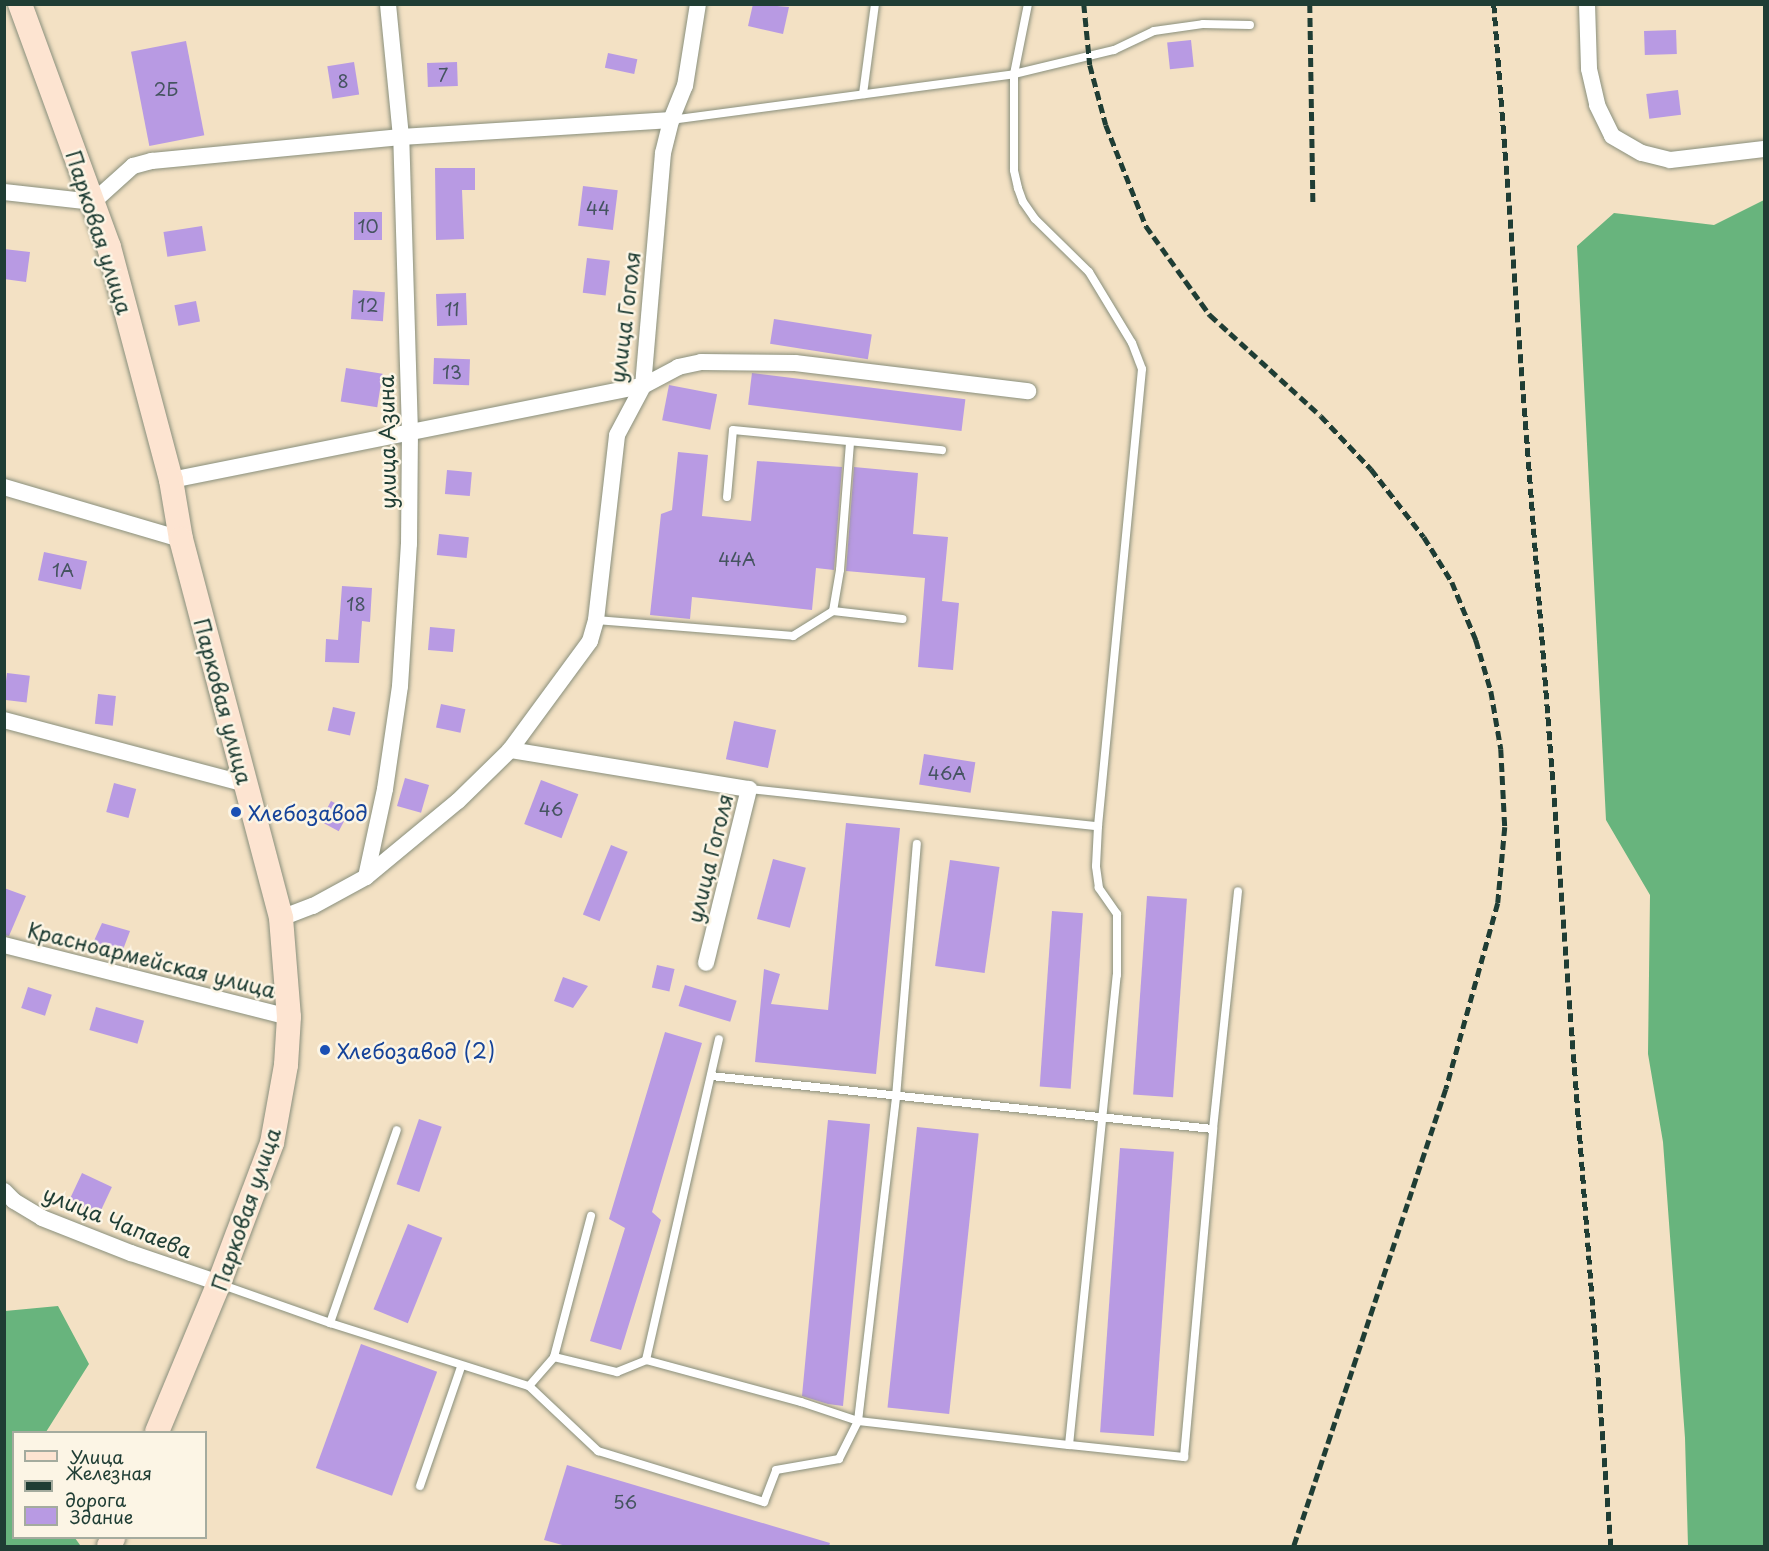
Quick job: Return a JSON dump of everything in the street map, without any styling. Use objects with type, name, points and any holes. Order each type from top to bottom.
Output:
[{"type":"main road","name":"Парковая улица","points":[[20,4],[109,247],[171,480],[181,539],[281,918],[289,1017],[286,1065],[272,1143],[219,1283],[157,1431]]},
{"type":"street","name":"улица Азина","points":[[366,877],[385,789],[400,686],[410,544],[410,433],[401,137],[388,4]]},
{"type":"street","name":"улица Гоголя","points":[[281,918],[313,906],[366,877],[458,801],[510,750],[590,641],[596,620],[617,435],[643,386],[663,153],[670,120],[684,86],[698,4]]},
{"type":"street","points":[[1587,4],[1589,69],[1597,105],[1612,136],[1642,153],[1670,160],[1764,149]]},
{"type":"street","points":[[4,192],[93,202],[133,166],[153,161],[401,137],[670,120]]},
{"type":"street","points":[[171,480],[643,386],[678,367],[701,362],[795,363],[1028,391]]},
{"type":"street","points":[[4,487],[181,539]]},
{"type":"street","points":[[4,720],[246,784]]},
{"type":"street","name":"улица Гоголя","points":[[510,750],[749,789],[706,963]]},
{"type":"street","name":"Красноармейская улица","points":[[4,945],[289,1017]]},
{"type":"street","name":"улица Чапаева","points":[[4,1191],[14,1201],[42,1218],[131,1253],[219,1283]]},
{"type":"lane","points":[[863,93],[875,4]]},
{"type":"lane","points":[[1028,4],[1014,74],[1014,170],[1023,202],[1035,219],[1089,272],[1131,343],[1142,369],[1096,866],[1099,888],[1117,914],[1119,930],[1117,975],[1069,1445]]},
{"type":"lane","points":[[670,120],[1014,74],[1114,50],[1154,32],[1203,24],[1250,25]]},
{"type":"lane","points":[[727,497],[734,430],[942,450]]},
{"type":"lane","points":[[833,611],[840,570],[850,442]]},
{"type":"lane","points":[[596,620],[793,636],[833,611],[903,619]]},
{"type":"lane","points":[[749,789],[1098,826]]},
{"type":"lane","points":[[219,1283],[461,1367],[529,1386],[598,1451],[764,1502],[776,1470],[839,1459],[858,1421],[896,1097],[917,844]]},
{"type":"lane","points":[[554,1357],[617,1372],[646,1360],[801,1402],[858,1421],[1184,1457],[1213,1129],[1238,891]]},
{"type":"lane","points":[[646,1360],[719,1040]]},
{"type":"lane","points":[[711,1076],[1213,1129]]},
{"type":"lane","points":[[330,1323],[397,1130]]},
{"type":"lane","points":[[529,1386],[554,1357],[591,1216]]},
{"type":"lane","points":[[420,1486],[461,1367]]},
{"type":"green space","points":[[1764,200],[1764,1546],[1688,1546],[1685,1438],[1663,1142],[1648,1054],[1650,895],[1606,820],[1577,246],[1614,213],[1714,225]]},
{"type":"green space","points":[[58,1306],[89,1364],[47,1431],[12,1431],[12,1539],[76,1539],[80,1545],[5,1546],[5,1311]]},
{"type":"building","points":[[753,4],[789,7],[783,34],[748,26]]},
{"type":"building","points":[[1676,30],[1677,54],[1645,55],[1644,31]]},
{"type":"building","points":[[1191,40],[1194,67],[1170,69],[1167,43]]},
{"type":"building","points":[[186,41],[204,135],[149,146],[131,52]]},
{"type":"building","points":[[608,53],[637,59],[634,74],[605,68]]},
{"type":"building","points":[[354,62],[359,95],[332,99],[327,66]]},
{"type":"building","points":[[457,62],[458,86],[428,87],[427,63]]},
{"type":"building","points":[[1678,90],[1681,115],[1649,119],[1646,94]]},
{"type":"building","points":[[435,168],[475,168],[475,190],[462,190],[464,239],[436,240]]},
{"type":"building","points":[[583,186],[618,190],[613,230],[578,226]]},
{"type":"building","points":[[354,212],[382,212],[382,240],[354,240]]},
{"type":"building","points":[[202,226],[206,251],[167,257],[163,232]]},
{"type":"building","points":[[4,249],[30,252],[26,282],[4,279]]},
{"type":"building","points":[[587,258],[610,261],[606,296],[583,293]]},
{"type":"building","points":[[353,290],[385,292],[383,321],[351,319]]},
{"type":"building","points":[[466,293],[467,325],[437,326],[436,294]]},
{"type":"building","points":[[196,301],[200,322],[178,326],[174,305]]},
{"type":"building","points":[[774,319],[872,334],[868,359],[770,344]]},
{"type":"building","points":[[434,358],[470,359],[469,385],[433,384]]},
{"type":"building","points":[[346,368],[383,374],[377,407],[341,402]]},
{"type":"building","points":[[752,373],[965,399],[961,431],[748,405]]},
{"type":"building","points":[[669,385],[717,394],[710,430],[662,420]]},
{"type":"building","points":[[678,452],[708,455],[702,516],[751,521],[757,461],[842,467],[834,570],[816,568],[812,610],[692,597],[690,619],[650,615],[661,514],[672,510]]},
{"type":"building","points":[[854,467],[918,473],[913,534],[948,537],[942,601],[959,603],[953,670],[918,667],[925,578],[846,571]]},
{"type":"building","points":[[447,470],[472,472],[470,496],[445,494]]},
{"type":"building","points":[[439,534],[469,537],[467,558],[437,555]]},
{"type":"building","points":[[44,552],[87,561],[81,590],[38,580]]},
{"type":"building","points":[[342,586],[372,588],[370,622],[362,621],[359,663],[325,662],[326,639],[338,640]]},
{"type":"building","points":[[430,627],[455,629],[453,652],[428,650]]},
{"type":"building","points":[[7,673],[30,676],[27,703],[4,700]]},
{"type":"building","points":[[98,694],[116,696],[113,726],[95,724]]},
{"type":"building","points":[[441,704],[465,709],[460,733],[436,727]]},
{"type":"building","points":[[333,707],[355,712],[350,736],[328,730]]},
{"type":"building","points":[[734,721],[776,730],[768,768],[726,759]]},
{"type":"building","points":[[924,754],[975,762],[971,793],[919,785]]},
{"type":"building","points":[[405,778],[429,785],[421,813],[397,806]]},
{"type":"building","points":[[541,780],[578,794],[561,838],[524,824]]},
{"type":"building","points":[[114,783],[136,789],[128,818],[106,812]]},
{"type":"building","points":[[331,801],[350,811],[339,831],[320,821]]},
{"type":"building","points":[[846,823],[900,828],[876,1074],[755,1062],[764,969],[780,974],[771,1004],[828,1010]]},
{"type":"building","points":[[611,845],[628,852],[600,921],[583,915]]},
{"type":"building","points":[[773,859],[806,868],[790,928],[757,919]]},
{"type":"building","points":[[950,860],[1000,867],[985,973],[935,966]]},
{"type":"building","points":[[4,888],[26,896],[9,936],[4,935]]},
{"type":"building","points":[[1147,896],[1187,899],[1173,1097],[1133,1095]]},
{"type":"building","points":[[1052,911],[1083,913],[1071,1089],[1040,1087]]},
{"type":"building","points":[[102,923],[130,931],[121,955],[93,943]]},
{"type":"building","points":[[657,965],[675,969],[669,991],[652,987]]},
{"type":"building","points":[[563,977],[588,986],[573,1008],[554,1001]]},
{"type":"building","points":[[685,985],[737,1001],[730,1022],[679,1006]]},
{"type":"building","points":[[28,987],[52,995],[45,1016],[21,1008]]},
{"type":"building","points":[[96,1007],[144,1021],[137,1044],[89,1030]]},
{"type":"building","points":[[665,1032],[702,1043],[652,1212],[661,1220],[621,1350],[590,1341],[625,1228],[609,1219]]},
{"type":"building","points":[[419,1119],[442,1127],[419,1192],[397,1184]]},
{"type":"building","points":[[828,1120],[870,1124],[843,1406],[802,1396]]},
{"type":"building","points":[[917,1127],[979,1133],[949,1414],[888,1407]]},
{"type":"building","points":[[1120,1148],[1174,1152],[1154,1436],[1100,1432]]},
{"type":"building","points":[[82,1173],[112,1187],[99,1215],[69,1201]]},
{"type":"building","points":[[408,1224],[442,1238],[408,1323],[374,1309]]},
{"type":"building","points":[[361,1344],[437,1372],[392,1496],[316,1468]]},
{"type":"building","points":[[567,1465],[830,1543],[829,1546],[566,1546],[544,1540]]},
{"type":"railway","points":[[1084,4],[1090,65],[1106,125],[1146,226],[1210,315],[1321,416],[1371,469],[1424,537],[1452,582],[1476,640],[1491,691],[1501,749],[1505,827],[1498,903],[1446,1089],[1294,1546]]},
{"type":"railway","points":[[1310,4],[1313,205]]},
{"type":"railway","points":[[1494,4],[1611,1546]]},
{"type":"place","name":"Хлебозавод","points":[[236,812]]},
{"type":"place","name":"Хлебозавод (2)","points":[[325,1050]]}]
